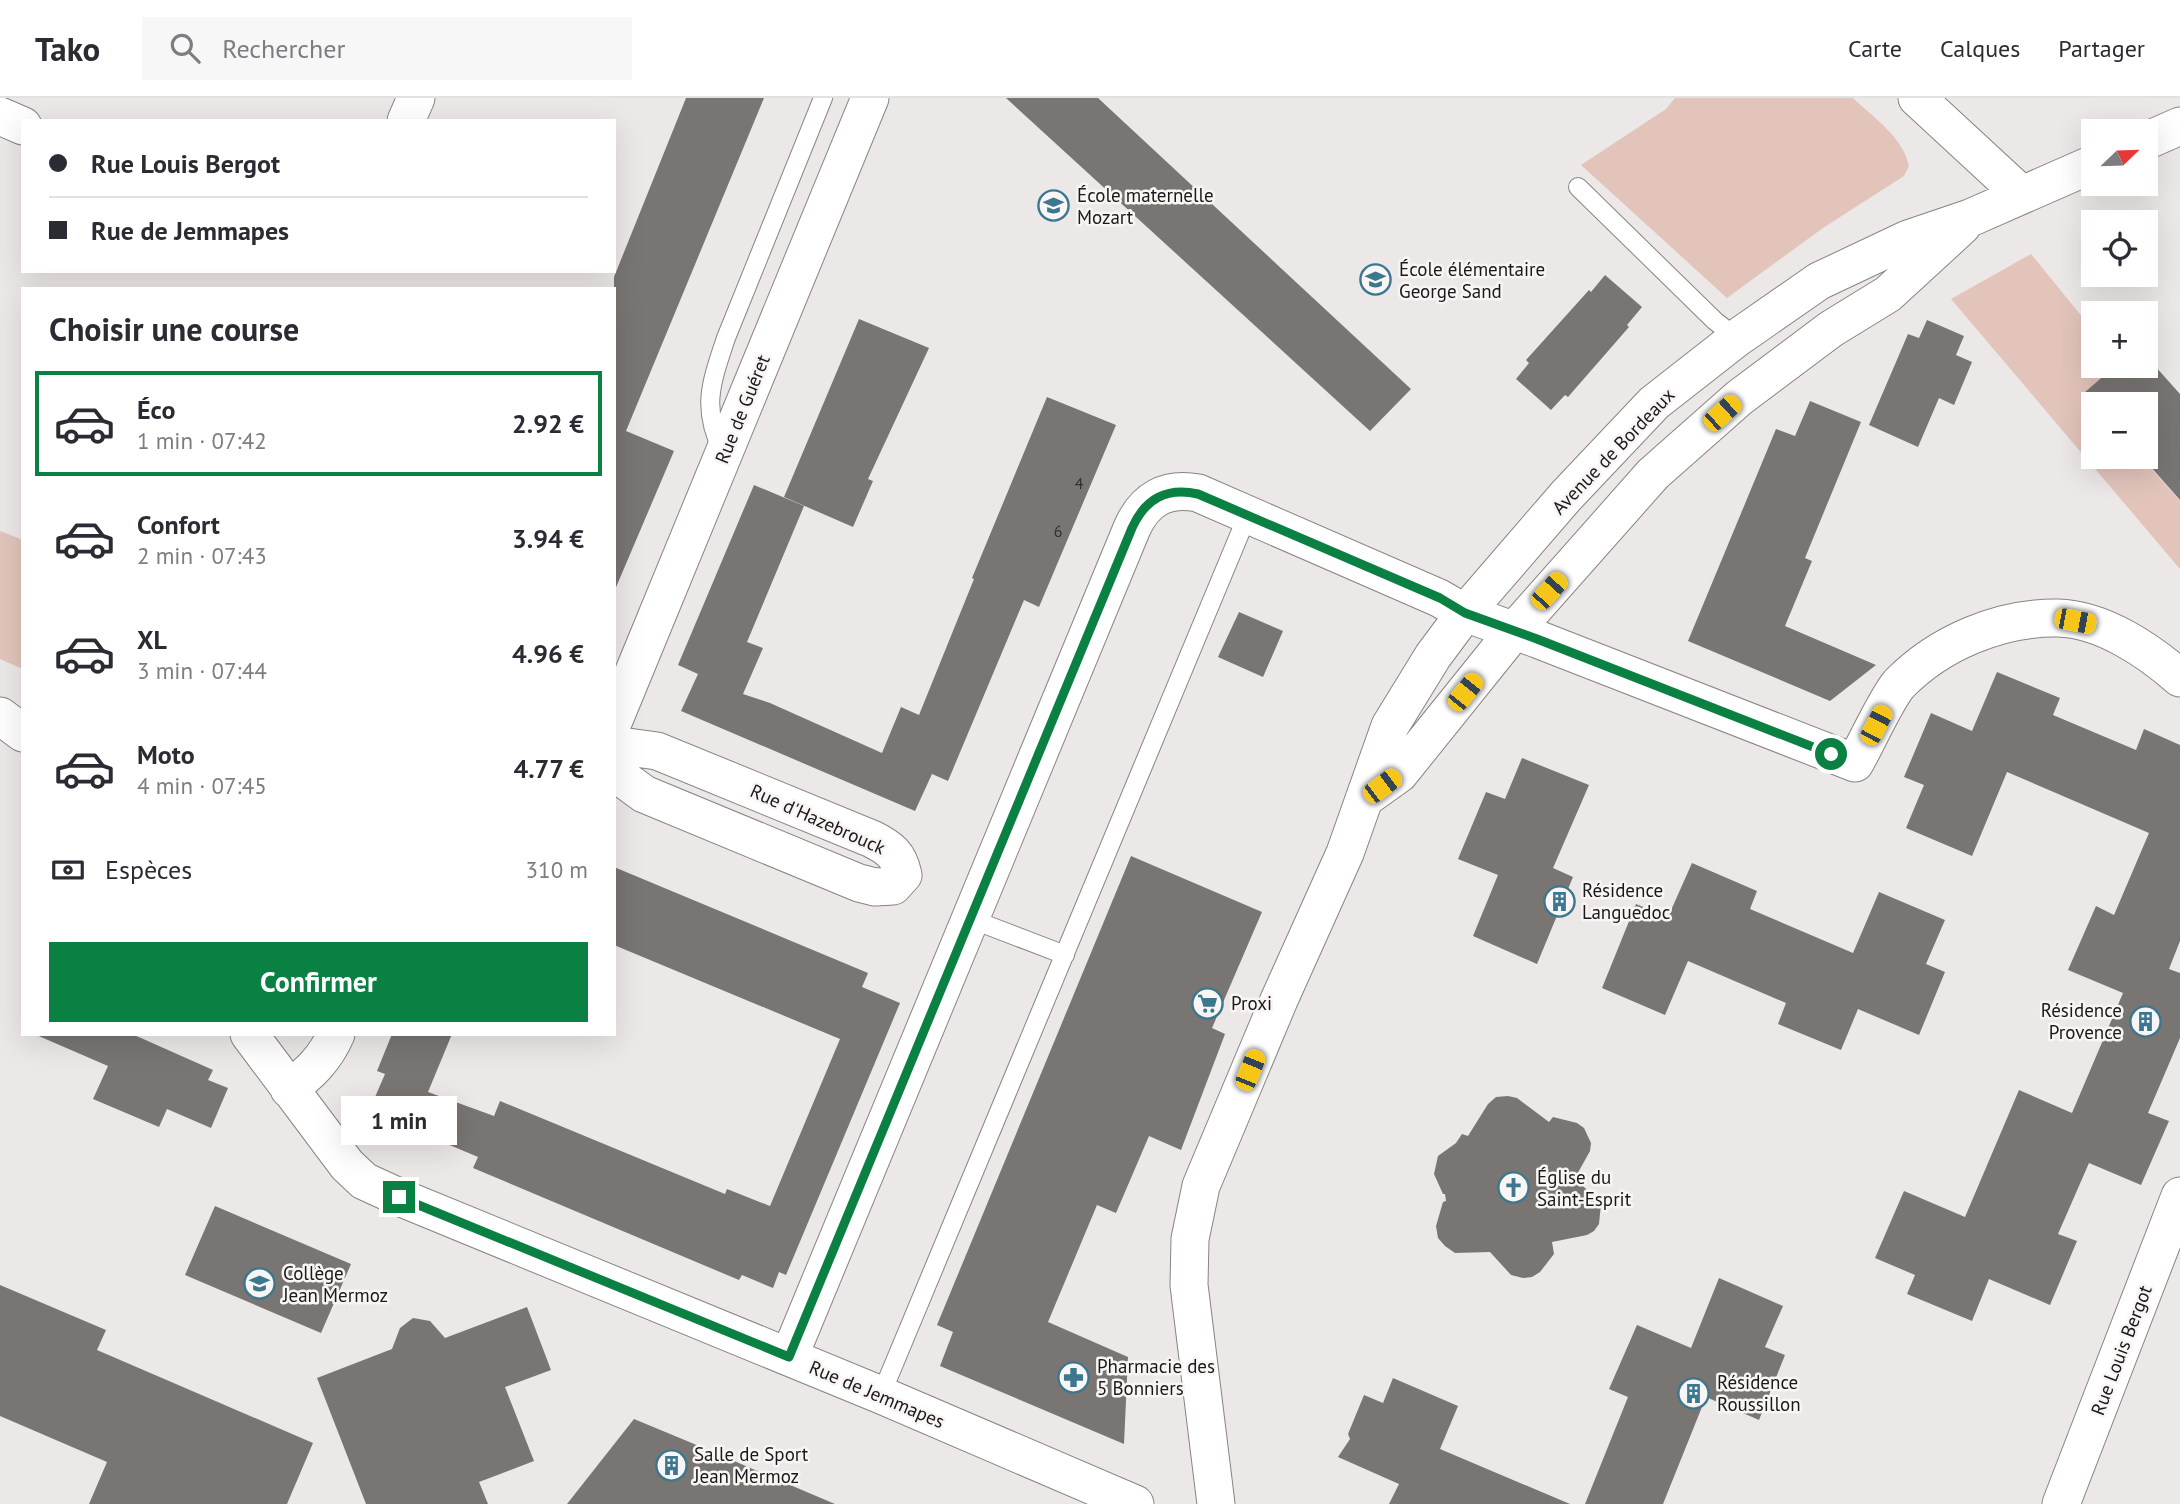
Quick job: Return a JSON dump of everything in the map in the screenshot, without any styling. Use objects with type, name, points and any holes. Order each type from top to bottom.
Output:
[{"type":"street","points":[[407,119],[416,98]]},
{"type":"street","name":"Rue de Guéret","points":[[616,715],[870,98]]},
{"type":"street","points":[[1917,98],[2022,195]]},
{"type":"street","points":[[0,116],[21,125]]},
{"type":"street","points":[[2158,136],[2180,126]]},
{"type":"street","name":"Avenue de Bordeaux","points":[[1216,1504],[1189,1285],[1191,1239],[1201,1186],[1279,1000],[1345,853],[1390,726],[1433,656],[1465,613],[1566,496],[1654,403],[1737,338],[1819,281],[1908,239],[1970,218],[2081,169]]},
{"type":"street","name":"Avenue de Bordeaux","points":[[1364,799],[1399,774],[1514,631],[1653,474],[1739,398],[1831,329],[1888,294],[1970,218]]},
{"type":"street","points":[[789,1357],[1138,514],[1157,497],[1182,490],[1198,494],[1440,598],[1465,613],[1855,763],[1897,686],[1929,658],[1973,634],[2017,622],[2059,618],[2091,624],[2133,642],[2160,660],[2180,678]]},
{"type":"street","points":[[0,716],[21,732]]},
{"type":"street","name":"Rue d'Hazebrouck","points":[[616,750],[628,747],[657,751],[872,839],[890,848],[900,860],[903,875],[893,886],[875,887],[859,883],[644,794],[616,773]]},
{"type":"street","name":"Rue de Jemmapes","points":[[250,1036],[346,1165],[364,1181],[881,1395],[1135,1504]]},
{"type":"street","points":[[289,1089],[312,1072],[328,1051],[335,1036]]},
{"type":"street","name":"Rue Louis Bergot","points":[[2061,1504],[2180,1196]]},
{"type":"lane","points":[[724,454],[713,431],[709,402],[713,375],[823,98]]},
{"type":"lane","points":[[1578,187],[1715,321],[1737,338]]},
{"type":"lane","points":[[881,1395],[1248,514]]},
{"type":"lane","points":[[971,919],[1065,955]]},
{"type":"shaded area","points":[[1675,98],[1853,98],[1894,137],[1909,166],[1904,176],[1823,228],[1727,298],[1581,165],[1666,109]]},
{"type":"shaded area","points":[[2031,254],[2081,315],[2081,378],[2101,378],[2085,392],[2081,392],[2081,452],[1951,299]]},
{"type":"shaded area","points":[[2095,469],[2152,469],[2180,501],[2180,569]]},
{"type":"shaded area","points":[[0,531],[21,539],[21,668],[0,659]]},
{"type":"building","points":[[686,98],[764,98],[626,431],[674,451],[616,587],[614,277]]},
{"type":"building","points":[[1006,98],[1098,98],[1411,389],[1370,431]]},
{"type":"building","points":[[1605,275],[1642,307],[1627,325],[1629,327],[1568,397],[1565,395],[1551,410],[1516,379],[1529,363],[1526,360]]},
{"type":"building","points":[[859,319],[929,348],[868,479],[873,481],[853,527],[784,497]]},
{"type":"building","points":[[1927,320],[1964,336],[1956,355],[1972,362],[1954,405],[1939,398],[1918,447],[1869,425],[1908,334],[1919,338]]},
{"type":"building","points":[[2158,369],[2180,394],[2180,500],[2153,469],[2158,469],[2158,392],[2085,392],[2101,378],[2158,378]]},
{"type":"building","points":[[1047,397],[1116,425],[1039,607],[1024,600],[948,781],[932,774],[915,811],[681,711],[698,674],[678,665],[754,485],[804,506],[747,642],[763,648],[743,694],[770,703],[882,753],[901,707],[919,715]]},
{"type":"building","points":[[1810,401],[1861,422],[1805,558],[1812,561],[1785,626],[1876,665],[1830,701],[1688,641],[1776,429],[1795,436]]},
{"type":"building","points":[[1239,612],[1283,631],[1263,677],[1218,657]]},
{"type":"building","name":"Résidence Provence","points":[[1997,672],[2060,698],[2053,715],[2136,750],[2144,729],[2180,745],[2180,941],[2169,969],[2180,973],[2180,1038],[2148,1113],[2169,1121],[2141,1185],[2089,1163],[2058,1234],[2077,1241],[2050,1305],[1989,1279],[1972,1321],[1907,1294],[1915,1275],[1875,1258],[1904,1191],[1965,1217],[2019,1090],[2072,1113],[2123,993],[2068,970],[2096,906],[2114,915],[2149,833],[2007,772],[1972,856],[1906,828],[1924,785],[1904,777],[1931,713],[1972,731]]},
{"type":"building","points":[[1522,758],[1589,785],[1553,868],[1573,877],[1537,964],[1473,936],[1498,875],[1458,859],[1486,792],[1505,799]]},
{"type":"building","points":[[1131,856],[1262,912],[1212,1028],[1225,1034],[1181,1150],[1149,1136],[1116,1213],[1097,1205],[1048,1322],[1128,1357],[1124,1444],[940,1366],[953,1332],[937,1325]]},
{"type":"building","name":"Résidence Languedoc","points":[[1692,863],[1757,891],[1750,909],[1853,953],[1879,892],[1945,920],[1926,964],[1945,972],[1919,1035],[1858,1009],[1841,1050],[1778,1024],[1786,1003],[1688,961],[1665,1015],[1602,988],[1636,904],[1668,917]]},
{"type":"building","points":[[616,868],[868,973],[862,987],[900,1003],[786,1275],[779,1272],[773,1288],[742,1275],[739,1280],[473,1168],[478,1157],[369,1111],[385,1074],[377,1071],[391,1036],[451,1036],[428,1092],[494,1116],[500,1101],[725,1194],[727,1189],[770,1206],[840,1039],[616,946]]},
{"type":"building","points":[[39,1036],[136,1036],[213,1070],[208,1080],[228,1088],[211,1128],[167,1109],[159,1127],[93,1099],[108,1066]]},
{"type":"building","name":"Église du Saint-Esprit","points":[[1496,1097],[1517,1098],[1549,1122],[1553,1117],[1577,1123],[1584,1128],[1591,1143],[1590,1151],[1575,1178],[1601,1204],[1599,1224],[1594,1231],[1552,1242],[1554,1254],[1540,1272],[1523,1278],[1511,1275],[1490,1252],[1455,1253],[1438,1238],[1436,1226],[1443,1202],[1446,1201],[1434,1174],[1438,1156],[1456,1143],[1462,1134],[1468,1136],[1488,1104]]},
{"type":"building","points":[[215,1206],[351,1264],[321,1333],[185,1275]]},
{"type":"building","name":"Résidence Roussillon","points":[[1719,1278],[1783,1306],[1765,1347],[1785,1355],[1759,1420],[1706,1397],[1663,1504],[1585,1504],[1628,1397],[1609,1389],[1637,1325],[1691,1348]]},
{"type":"building","points":[[0,1285],[106,1330],[97,1350],[313,1443],[287,1504],[89,1504],[107,1462],[0,1416]]},
{"type":"building","points":[[527,1307],[551,1370],[505,1387],[534,1461],[479,1482],[488,1504],[366,1504],[317,1378],[392,1349],[400,1328],[413,1318],[430,1321],[445,1338]]},
{"type":"building","points":[[1393,1378],[1458,1406],[1440,1449],[1570,1504],[1389,1504],[1399,1484],[1338,1457],[1350,1439],[1348,1434],[1364,1395],[1383,1403]]},
{"type":"building","name":"Salle de Sport Jean Mermoz","points":[[634,1419],[687,1441],[835,1504],[567,1504]]},
{"type":"place","name":"École maternelle Mozart","points":[[1054,206]]},
{"type":"place","name":"École élémentaire George Sand","points":[[1376,280]]},
{"type":"place","name":"Résidence Languedoc","points":[[1559,901]]},
{"type":"place","name":"Proxi","points":[[1208,1003]]},
{"type":"place","name":"Résidence Provence","points":[[2145,1021]]},
{"type":"place","name":"Église du Saint-Esprit","points":[[1514,1188]]},
{"type":"place","name":"Collège Jean Mermoz","points":[[260,1284]]},
{"type":"place","name":"Pharmacie des 5 Bonniers","points":[[1074,1377]]},
{"type":"place","name":"Résidence Roussillon","points":[[1694,1393]]},
{"type":"place","name":"Salle de Sport Jean Mermoz","points":[[671,1465]]},
{"type":"route","points":[[399,1197],[789,1357],[1138,514],[1157,497],[1168,493],[1182,490],[1198,494],[1440,598],[1465,613],[1831,754]]}]
